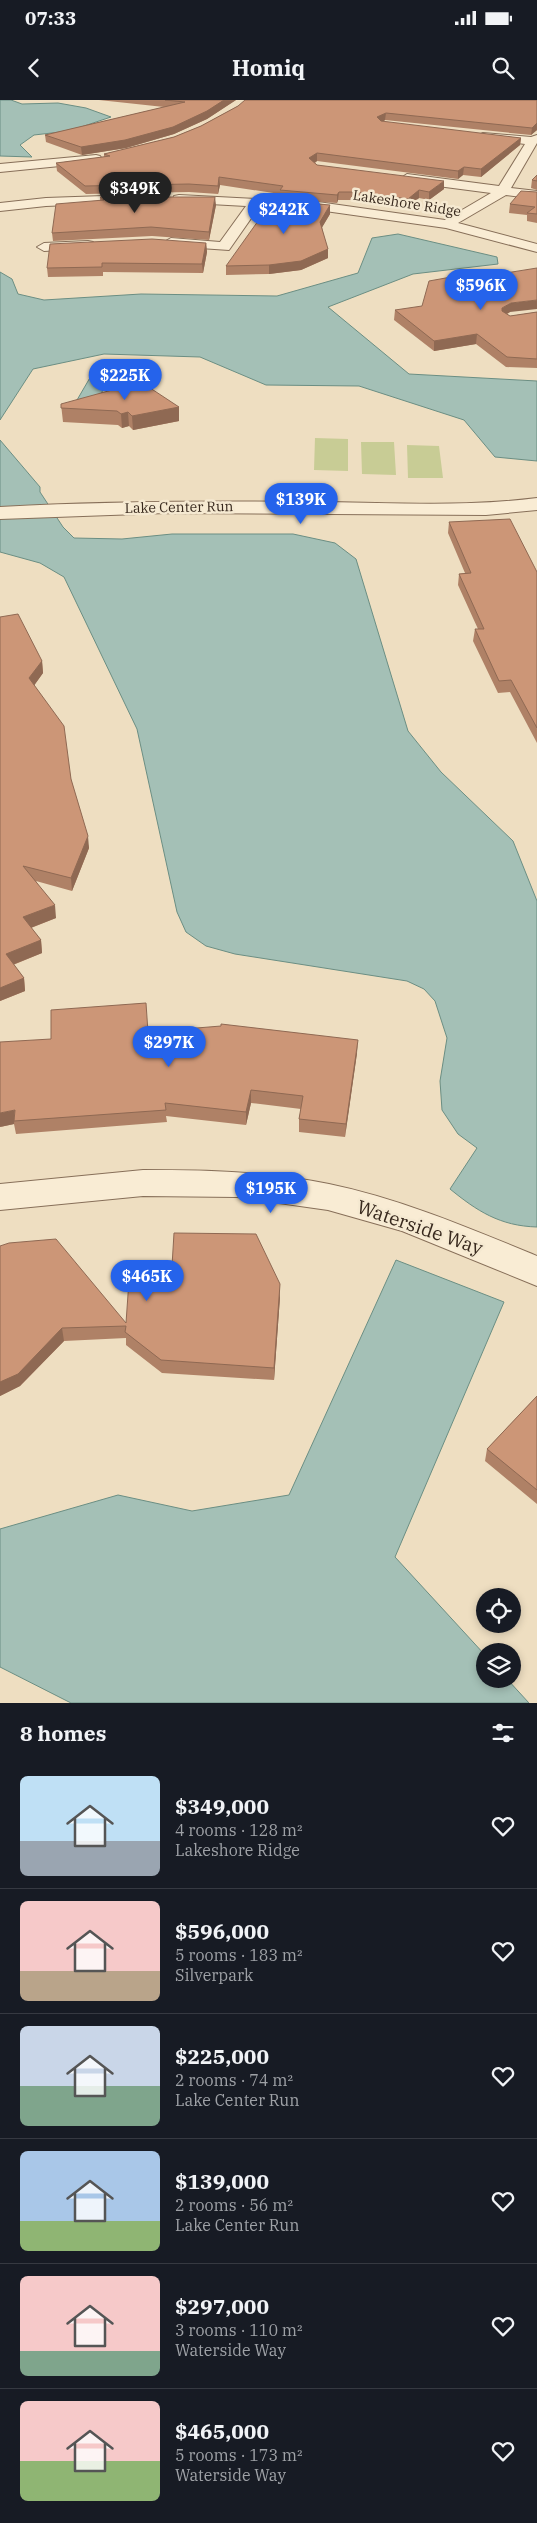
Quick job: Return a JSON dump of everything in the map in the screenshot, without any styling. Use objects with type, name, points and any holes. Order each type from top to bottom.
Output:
[{"type":"street","points":[[447,224],[503,191],[534,140],[473,135]]},
{"type":"street","points":[[0,168],[78,162],[107,157]]},
{"type":"street","points":[[17,166],[46,202]]},
{"type":"street","points":[[396,177],[537,195]]},
{"type":"street","points":[[5,190],[16,205]]},
{"type":"street","points":[[0,207],[46,202],[143,199]]},
{"type":"street","name":"Lakeshore Ridge","points":[[170,199],[318,206],[447,224],[537,248]]},
{"type":"street","points":[[161,242],[224,247],[256,202]]},
{"type":"street","points":[[44,247],[103,244]]},
{"type":"street","name":"Lake Center Run","points":[[0,513],[62,508],[230,506],[436,509],[535,507]]},
{"type":"street","name":"Waterside Way","points":[[0,1197],[142,1183],[246,1186],[328,1197],[409,1219],[537,1271]]},
{"type":"green space","points":[[315,438],[348,439],[348,471],[314,470]]},
{"type":"green space","points":[[361,442],[394,442],[396,475],[362,474]]},
{"type":"green space","points":[[407,445],[439,446],[443,478],[408,478]]},
{"type":"water","points":[[0,100],[11,100],[22,104],[58,103],[86,108],[111,117],[69,131],[34,135],[20,145],[32,157],[0,156]]},
{"type":"water","points":[[398,234],[497,257],[498,264],[413,274],[328,307],[409,374],[537,381],[537,461],[495,457],[464,420],[359,386],[266,385],[200,357],[104,354],[33,369],[0,420],[0,272],[12,279],[18,294],[44,300],[141,294],[277,296],[358,273],[372,238]]},
{"type":"water","points":[[91,376],[151,380],[145,392],[103,390],[97,401],[77,400]]},
{"type":"water","points":[[0,440],[40,487],[40,492],[63,527],[74,538],[122,539],[172,534],[293,534],[335,543],[356,559],[408,731],[441,772],[513,841],[537,901],[537,1227],[512,1224],[490,1216],[450,1189],[477,1148],[458,1134],[442,1110],[440,1081],[447,1038],[435,1001],[424,989],[407,981],[235,954],[206,946],[186,932],[177,912],[137,729],[64,577],[40,563],[0,552]]},
{"type":"water","points":[[396,1260],[504,1302],[395,1557],[476,1645],[476,1688],[515,1688],[529,1703],[71,1703],[0,1667],[0,1529],[118,1495],[192,1511],[289,1495]]},
{"type":"building","points":[[165,100],[224,100],[207,111],[173,127],[125,140],[81,147],[45,135],[185,102]]},
{"type":"building","points":[[245,100],[537,100],[537,123],[532,128],[386,113],[377,117],[381,121],[521,138],[481,169],[464,167],[458,171],[317,153],[309,158],[317,165],[444,181],[429,192],[419,190],[408,199],[358,192],[339,192],[337,195],[280,190],[283,186],[219,177],[218,186],[189,184],[85,186],[56,163],[110,156],[104,154],[174,137],[201,126],[238,106]]},
{"type":"building","points":[[521,191],[537,192],[537,214],[527,213],[535,207],[510,204]]},
{"type":"building","points":[[100,197],[215,197],[209,232],[151,227],[52,233],[56,204],[104,200]]},
{"type":"building","points":[[273,200],[330,205],[320,222],[328,249],[301,261],[269,265],[226,266]]},
{"type":"building","points":[[152,239],[206,243],[202,264],[102,263],[102,267],[47,268],[50,244]]},
{"type":"building","points":[[537,268],[537,300],[511,303],[502,308],[502,311],[510,316],[537,312],[537,359],[507,357],[477,334],[434,341],[395,310],[422,306],[429,281],[479,272],[487,276]]},
{"type":"building","points":[[141,382],[179,407],[132,416],[128,412],[121,414],[117,411],[61,408],[61,404]]},
{"type":"building","points":[[510,519],[537,572],[537,728],[511,680],[499,681],[475,629],[484,629],[459,574],[471,573],[449,522]]},
{"type":"building","points":[[18,614],[42,661],[29,678],[64,726],[71,779],[88,836],[71,878],[23,866],[55,905],[23,917],[41,940],[6,954],[24,978],[0,988],[0,617]]},
{"type":"building","points":[[146,1003],[148,1032],[221,1026],[221,1024],[358,1040],[346,1124],[299,1119],[303,1096],[251,1090],[246,1112],[165,1103],[166,1110],[14,1121],[15,1110],[0,1113],[0,1042],[51,1039],[51,1010]]},
{"type":"building","points":[[174,1233],[256,1234],[280,1284],[274,1368],[161,1360],[125,1332],[126,1326],[62,1328],[18,1374],[0,1382],[0,1246],[9,1243],[56,1239],[126,1323],[130,1266],[172,1266]]},
{"type":"building","points":[[537,1396],[537,1490],[487,1449]]}]
